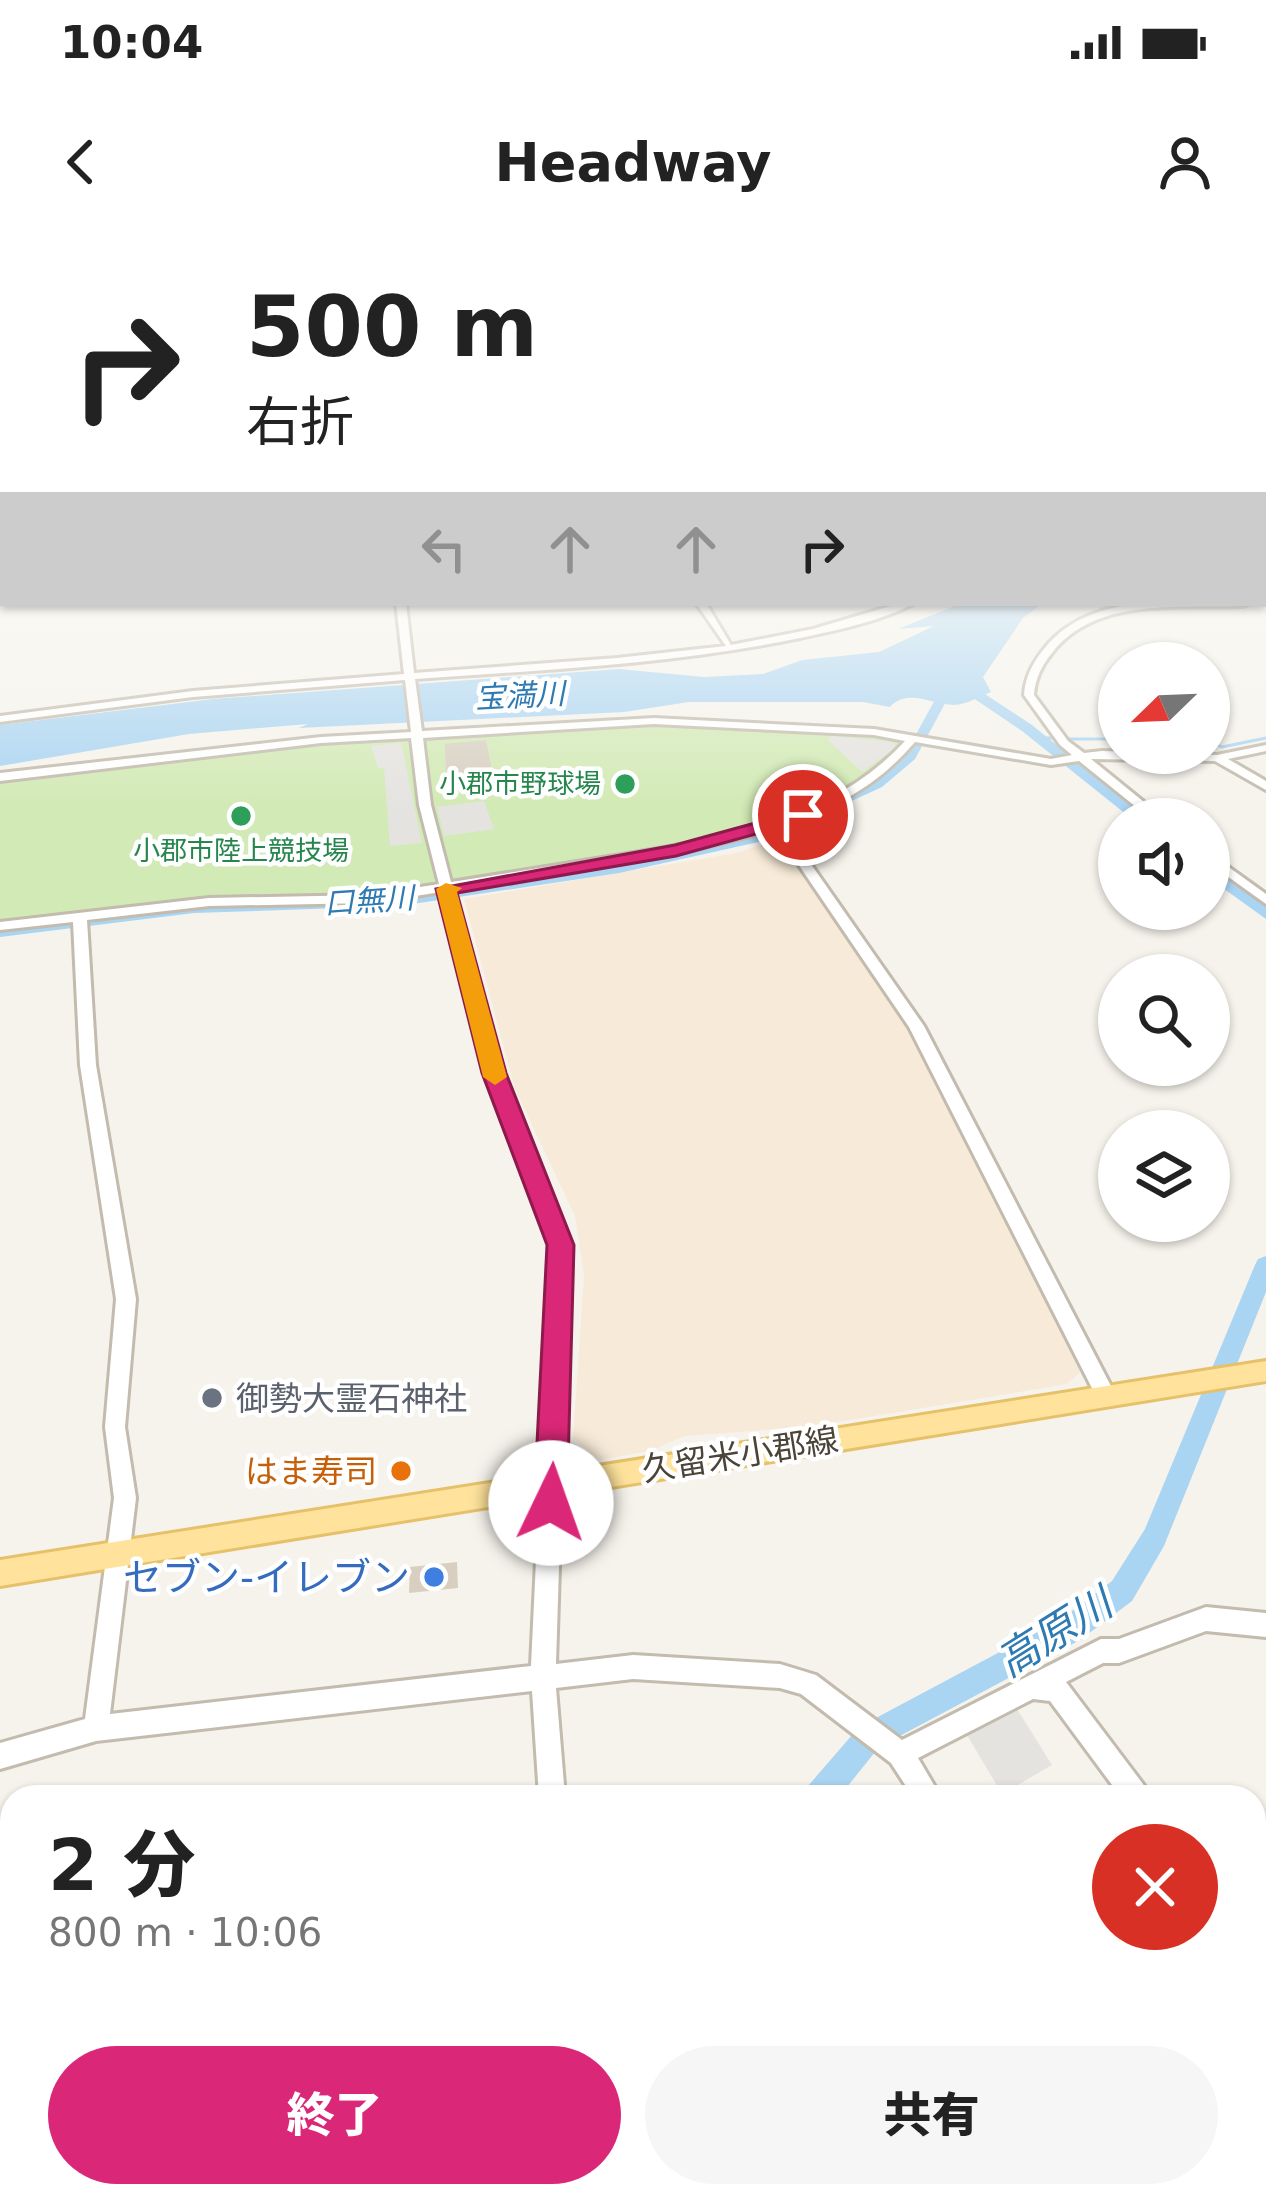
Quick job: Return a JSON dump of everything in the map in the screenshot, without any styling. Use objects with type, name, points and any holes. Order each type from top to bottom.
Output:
[{"type":"main road","name":"久留米小郡線","points":[[0,1573],[1262,1372]]},
{"type":"street","points":[[404,627],[413,732],[448,894],[494,1073],[560,1245],[543,1678],[551,1785]]},
{"type":"street","points":[[716,627],[727,644]]},
{"type":"street","points":[[0,719],[126,702],[708,652],[845,627]]},
{"type":"street","points":[[1067,627],[1059,632],[1028,688],[1034,704],[1078,757],[1132,798]]},
{"type":"street","points":[[0,777],[413,732],[679,721],[921,738],[1055,761],[1098,757]]},
{"type":"street","points":[[0,926],[81,923],[209,902],[448,894],[780,830],[849,794],[921,738]]},
{"type":"street","points":[[1230,755],[1266,748]]},
{"type":"street","points":[[1230,765],[1266,786]]},
{"type":"street","points":[[780,830],[916,1026],[1106,1396]]},
{"type":"street","points":[[1230,872],[1266,900]]},
{"type":"street","points":[[81,923],[88,1065],[126,1300],[115,1426],[125,1498],[95,1728]]},
{"type":"street","points":[[896,1750],[1078,1659],[1206,1619],[1265,1627]]},
{"type":"street","points":[[0,1756],[95,1728],[633,1667],[780,1676],[808,1684],[896,1750],[920,1785]]},
{"type":"street","points":[[1029,1686],[1057,1690],[1128,1785]]},
{"type":"shaded area","points":[[827,739],[892,742],[896,747],[862,772]]},
{"type":"shaded area","points":[[401,743],[422,843],[390,846],[384,768],[378,768],[371,746]]},
{"type":"shaded area","points":[[484,801],[494,829],[444,836],[437,807]]},
{"type":"shaded area","points":[[779,839],[909,1028],[1018,1237],[1080,1372],[1067,1384],[814,1426],[685,1436],[650,1451],[599,1460],[573,1438],[584,1276],[575,1216],[515,1089],[464,899],[736,853]]},
{"type":"shaded area","points":[[1014,1704],[1052,1765],[1018,1785],[997,1785],[964,1730]]},
{"type":"green space","points":[[670,723],[902,737],[905,743],[884,767],[845,794],[765,827],[692,845],[379,895],[209,900],[0,924],[0,781],[239,750]]},
{"type":"water","name":"宝満川","points":[[932,627],[1017,627],[983,677],[991,692],[959,705],[912,698],[890,707],[863,702],[689,702],[624,712],[299,728],[308,724],[189,734],[0,766],[0,725],[213,699],[619,669],[704,677],[763,674],[802,660],[879,652]]},
{"type":"building","points":[[486,740],[494,780],[464,785],[446,774],[445,744]]},
{"type":"building","name":"セブン-イレブン","points":[[457,1562],[458,1588],[409,1593],[410,1567]]},
{"type":"waterway","name":"口無川","points":[[0,932],[194,908],[399,901],[619,868],[762,837],[877,784],[910,756],[942,698],[937,686],[945,678]]},
{"type":"waterway","name":"高原川","points":[[958,682],[1027,728],[1115,798]]},
{"type":"waterway","points":[[1039,738],[1055,738]]},
{"type":"waterway","points":[[1230,745],[1266,738]]},
{"type":"waterway","points":[[1065,739],[1098,739]]},
{"type":"waterway","name":"高原川","points":[[1230,887],[1266,914]]},
{"type":"waterway","name":"高原川","points":[[829,1785],[869,1737],[1070,1630],[1122,1591],[1155,1537],[1266,1265]]},
{"type":"slow traffic","points":[[452,888],[446,889],[495,1077]]},
{"type":"place","name":"小郡市野球場","points":[[625,784]]},
{"type":"place","name":"小郡市陸上競技場","points":[[241,816]]},
{"type":"place","name":"御勢大霊石神社","points":[[212,1398]]},
{"type":"place","name":"はま寿司","points":[[401,1471]]},
{"type":"place","name":"セブン-イレブン","points":[[434,1577]]},
{"type":"route","points":[[551,1503],[560,1245],[554,1219],[494,1073],[446,889],[721,841],[803,815]]}]
